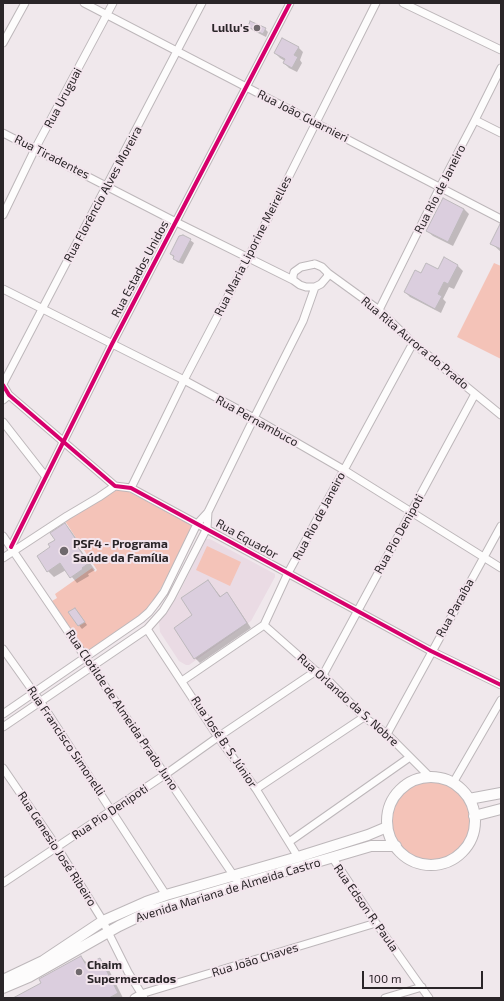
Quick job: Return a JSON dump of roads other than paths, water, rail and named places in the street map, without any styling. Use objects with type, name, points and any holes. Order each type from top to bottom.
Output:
[{"type":"main road","points":[[430,777],[442,778],[453,783],[470,799],[474,810],[475,822],[473,834],[468,845],[460,854],[439,864],[415,862],[404,856],[390,837],[387,827],[388,813],[391,802],[398,792],[407,784],[418,779],[430,777]]},
{"type":"main road","points":[[470,799],[501,793]]},
{"type":"main road","points":[[474,816],[501,809]]},
{"type":"main road","name":"Avenida Mariana de Almeida Castro","points":[[3,980],[43,961],[104,921],[140,904],[233,875],[298,857],[368,835],[387,827]]},
{"type":"main road","name":"Avenida Mariana de Almeida Castro","points":[[3,988],[48,967],[133,918],[150,911],[372,846],[396,846]]},
{"type":"street","points":[[3,43],[25,3]]},
{"type":"street","name":"Rua João Guarnieri","points":[[84,3],[501,219]]},
{"type":"street","name":"Rua Uruguai","points":[[3,215],[35,149],[108,15],[113,3]]},
{"type":"street","name":"Rua Florêncio Alves Moreira","points":[[3,385],[202,3]]},
{"type":"street","name":"Rua Estados Unidos","points":[[12,549],[112,344],[290,3]]},
{"type":"street","name":"Rua Maria Liporine Meirelles","points":[[131,488],[184,380],[248,258],[376,3]]},
{"type":"street","points":[[403,3],[501,50]]},
{"type":"street","name":"Rua Rio de Janeiro","points":[[379,310],[501,68]]},
{"type":"street","points":[[475,120],[501,133]]},
{"type":"street","name":"Rua Tiradentes","points":[[3,132],[176,222],[293,280]]},
{"type":"street","points":[[315,264],[322,267],[328,273],[325,280],[315,287],[306,287],[293,280],[294,272],[306,265],[315,264]]},
{"type":"street","name":"Rua Rita Aurora do Prado","points":[[328,273],[379,310],[414,343],[501,415]]},
{"type":"street","points":[[13,720],[5,713],[141,619],[164,592],[197,524],[208,512],[303,321],[315,287]]},
{"type":"street","name":"Rua Pernambuco","points":[[3,289],[42,310],[184,380],[254,418],[344,470],[501,568]]},
{"type":"street","name":"Rua Rio de Janeiro","points":[[264,625],[288,573],[414,343]]},
{"type":"street","points":[[3,385],[9,394],[115,486],[12,549],[3,558]]},
{"type":"street","points":[[3,400],[9,394]]},
{"type":"street","name":"Rua Pio Denipoti","points":[[323,675],[475,394]]},
{"type":"street","points":[[3,422],[46,478]]},
{"type":"street","name":"Rua Equador","points":[[115,486],[131,488],[432,651],[501,685]]},
{"type":"street","points":[[3,727],[147,629],[163,611],[171,598],[207,528],[208,512]]},
{"type":"street","name":"Rua Paraíba","points":[[387,734],[501,526]]},
{"type":"street","name":"Rua Clotilde de Almeida Prado Juno","points":[[3,536],[240,885]]},
{"type":"street","points":[[182,681],[264,625]]},
{"type":"street","name":"Rua Orlando da S. Nobre","points":[[264,625],[316,671],[323,675],[364,717],[387,734],[430,777]]},
{"type":"street","name":"Rua José B. S. Júnior","points":[[147,629],[218,737],[256,789],[298,857]]},
{"type":"street","name":"Rua Francisco Simonelli","points":[[3,650],[40,701],[166,895]]},
{"type":"street","name":"Rua Pio Denipoti","points":[[3,883],[316,671]]},
{"type":"street","points":[[453,783],[501,700]]},
{"type":"street","points":[[256,789],[364,717]]},
{"type":"street","points":[[289,842],[410,757]]},
{"type":"street","name":"Rua Genesio José Ribeiro","points":[[3,768],[57,847],[104,921],[108,932],[143,996]]},
{"type":"street","name":"Rua Edson R. Paula","points":[[332,857],[429,998]]},
{"type":"street","name":"Rua João Chaves","points":[[134,998],[376,923]]},
{"type":"street","points":[[385,998],[422,987]]},
{"type":"place","name":"Lullu's","points":[[257,28]]},
{"type":"place","name":"PSF4 - Programa Saúde da Família","points":[[64,551]]},
{"type":"place","name":"Chaim Supermercados","points":[[79,972]]}]
